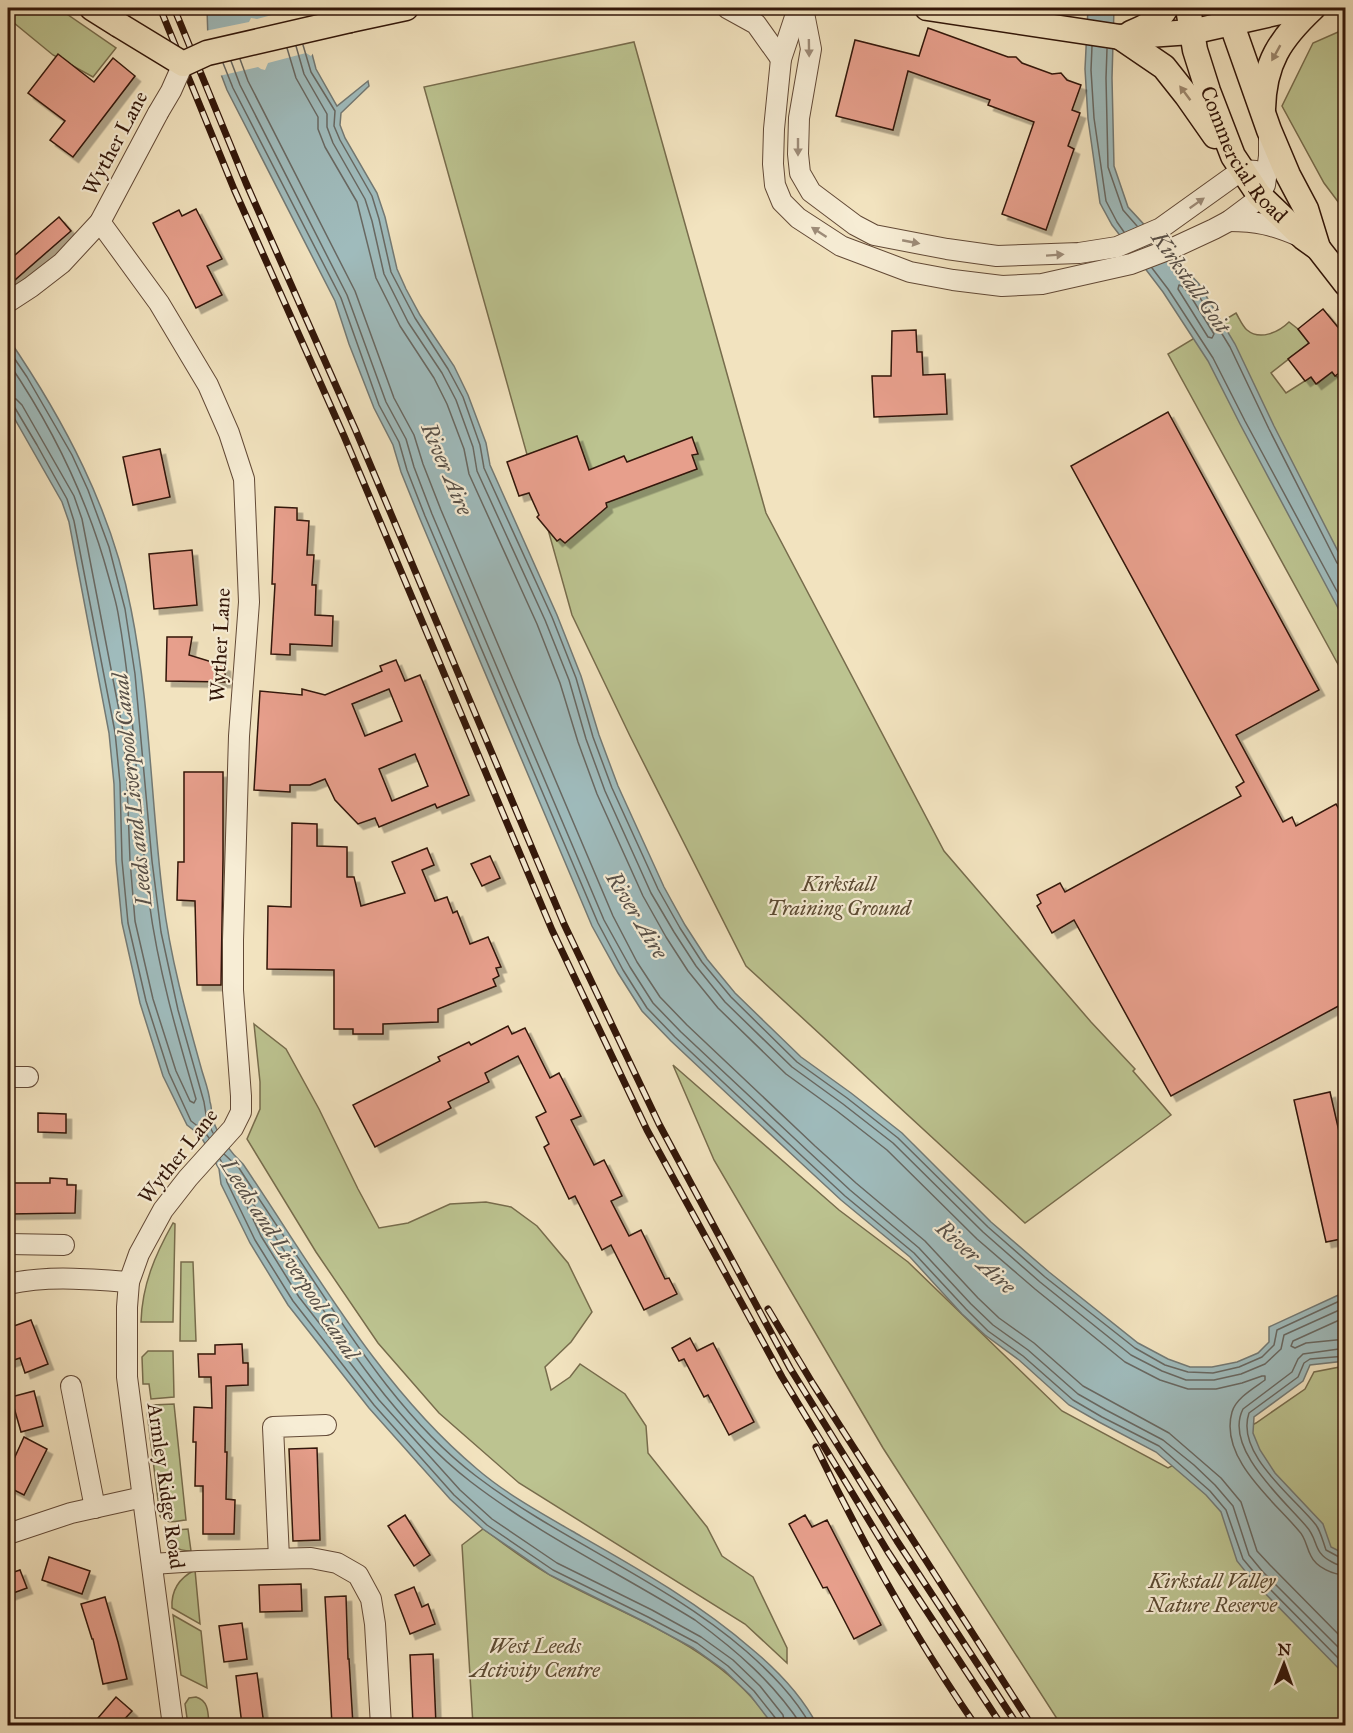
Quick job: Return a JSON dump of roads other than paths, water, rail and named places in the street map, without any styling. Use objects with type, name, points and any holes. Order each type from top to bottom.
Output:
[{"type":"main road","points":[[92,8],[183,64],[207,53],[406,8]]},
{"type":"main road","points":[[927,8],[1120,37],[1192,37],[1228,15],[1298,8]]},
{"type":"main road","points":[[1120,37],[1145,27],[1162,15],[1166,8]]},
{"type":"main road","name":"Commercial Road","points":[[1188,8],[1192,37],[1208,91],[1236,166],[1263,185],[1346,284]]},
{"type":"main road","points":[[1266,123],[1265,85],[1269,66],[1276,50],[1298,21],[1313,8]]},
{"type":"main road","name":"Commercial Road","points":[[1228,15],[1266,123],[1288,175],[1306,209],[1311,243]]},
{"type":"main road","points":[[1120,37],[1164,67],[1236,166]]},
{"type":"street","points":[[727,8],[756,24],[781,59]]},
{"type":"street","points":[[798,8],[781,59],[774,129],[775,185],[782,202],[798,218],[841,246],[910,272],[1002,286],[1042,284],[1131,264],[1173,248],[1229,221],[1253,203],[1263,185],[1269,156],[1266,123]]},
{"type":"street","points":[[803,8],[811,49],[799,117],[800,173],[811,192],[855,225],[874,235],[997,256],[1079,253],[1117,247],[1161,228],[1236,166]]},
{"type":"street","name":"Wyther Lane","points":[[139,1254],[163,1210],[232,1128],[241,1112],[233,990],[233,940],[239,736],[249,602],[244,479],[229,433],[208,385],[159,303],[100,222],[171,91],[183,64]]},
{"type":"street","points":[[1263,185],[1290,188],[1306,209]]},
{"type":"street","points":[[1229,221],[1273,225],[1311,243]]},
{"type":"street","points":[[8,302],[62,263],[100,222]]},
{"type":"street","points":[[841,246],[855,225]]},
{"type":"street","points":[[8,1077],[28,1077]]},
{"type":"street","points":[[8,1244],[64,1245]]},
{"type":"street","name":"Armley Ridge Road","points":[[139,1254],[129,1282],[128,1377],[173,1725]]},
{"type":"street","points":[[8,1284],[32,1278],[61,1277],[129,1282]]},
{"type":"street","points":[[71,1386],[95,1508]]},
{"type":"street","points":[[279,1558],[273,1427],[326,1425]]},
{"type":"street","points":[[8,1534],[71,1513],[143,1497]]},
{"type":"street","points":[[152,1564],[311,1558],[336,1563],[358,1575],[371,1599],[375,1624],[381,1725]]},
{"type":"water","name":"River Aire","points":[[207,8],[294,8],[301,12],[316,69],[337,106],[368,81],[369,86],[341,113],[340,125],[345,138],[377,193],[397,269],[420,315],[454,366],[468,395],[486,443],[490,465],[557,615],[581,676],[618,786],[664,887],[707,959],[735,993],[801,1057],[902,1133],[991,1222],[1049,1272],[1138,1343],[1168,1359],[1190,1367],[1212,1367],[1237,1362],[1258,1353],[1269,1342],[1269,1327],[1345,1292],[1345,1361],[1310,1365],[1303,1381],[1254,1417],[1253,1433],[1260,1450],[1275,1473],[1323,1524],[1331,1547],[1345,1554],[1345,1675],[1253,1581],[1237,1561],[1221,1512],[1206,1495],[1156,1452],[1069,1405],[1019,1360],[985,1335],[962,1314],[910,1257],[841,1200],[642,1011],[592,926],[420,519],[393,445],[374,408],[335,301],[227,90],[208,40]]},
{"type":"water","name":"Kirkstall Goit","points":[[1088,8],[1114,8],[1112,78],[1114,166],[1128,207],[1199,284],[1235,344],[1345,565],[1345,621],[1208,361],[1163,292],[1112,225],[1100,203],[1088,119],[1085,69]]},
{"type":"water","name":"Leeds and Liverpool Canal","points":[[8,338],[67,434],[98,501],[123,572],[142,681],[159,862],[170,942],[184,1007],[208,1090],[215,1126],[243,1164],[350,1325],[409,1402],[442,1437],[477,1469],[511,1494],[666,1586],[710,1616],[762,1658],[789,1684],[817,1725],[773,1725],[750,1695],[724,1670],[693,1648],[550,1575],[483,1529],[450,1499],[369,1408],[288,1305],[250,1243],[221,1184],[219,1169],[200,1135],[187,1125],[163,1076],[140,1003],[122,923],[109,733],[69,522],[62,502],[8,407]]},
{"type":"railway","points":[[160,8],[234,189],[344,436],[552,930],[647,1130],[782,1377],[888,1552],[1002,1726]]},
{"type":"railway","points":[[174,8],[246,183],[356,431],[564,924],[659,1124],[790,1368],[897,1541],[1018,1726]]},
{"type":"railway","points":[[768,1309],[813,1384],[1032,1726]]},
{"type":"railway","points":[[816,1447],[891,1590],[932,1659],[976,1726]]},
{"type":"park label","name":"Kirkstall Training Ground","points":[[839,896]]},
{"type":"park label","name":"Kirkstall Valley Nature Reserve","points":[[1212,1593]]},
{"type":"park label","name":"West Leeds Activity Centre","points":[[535,1658]]}]
